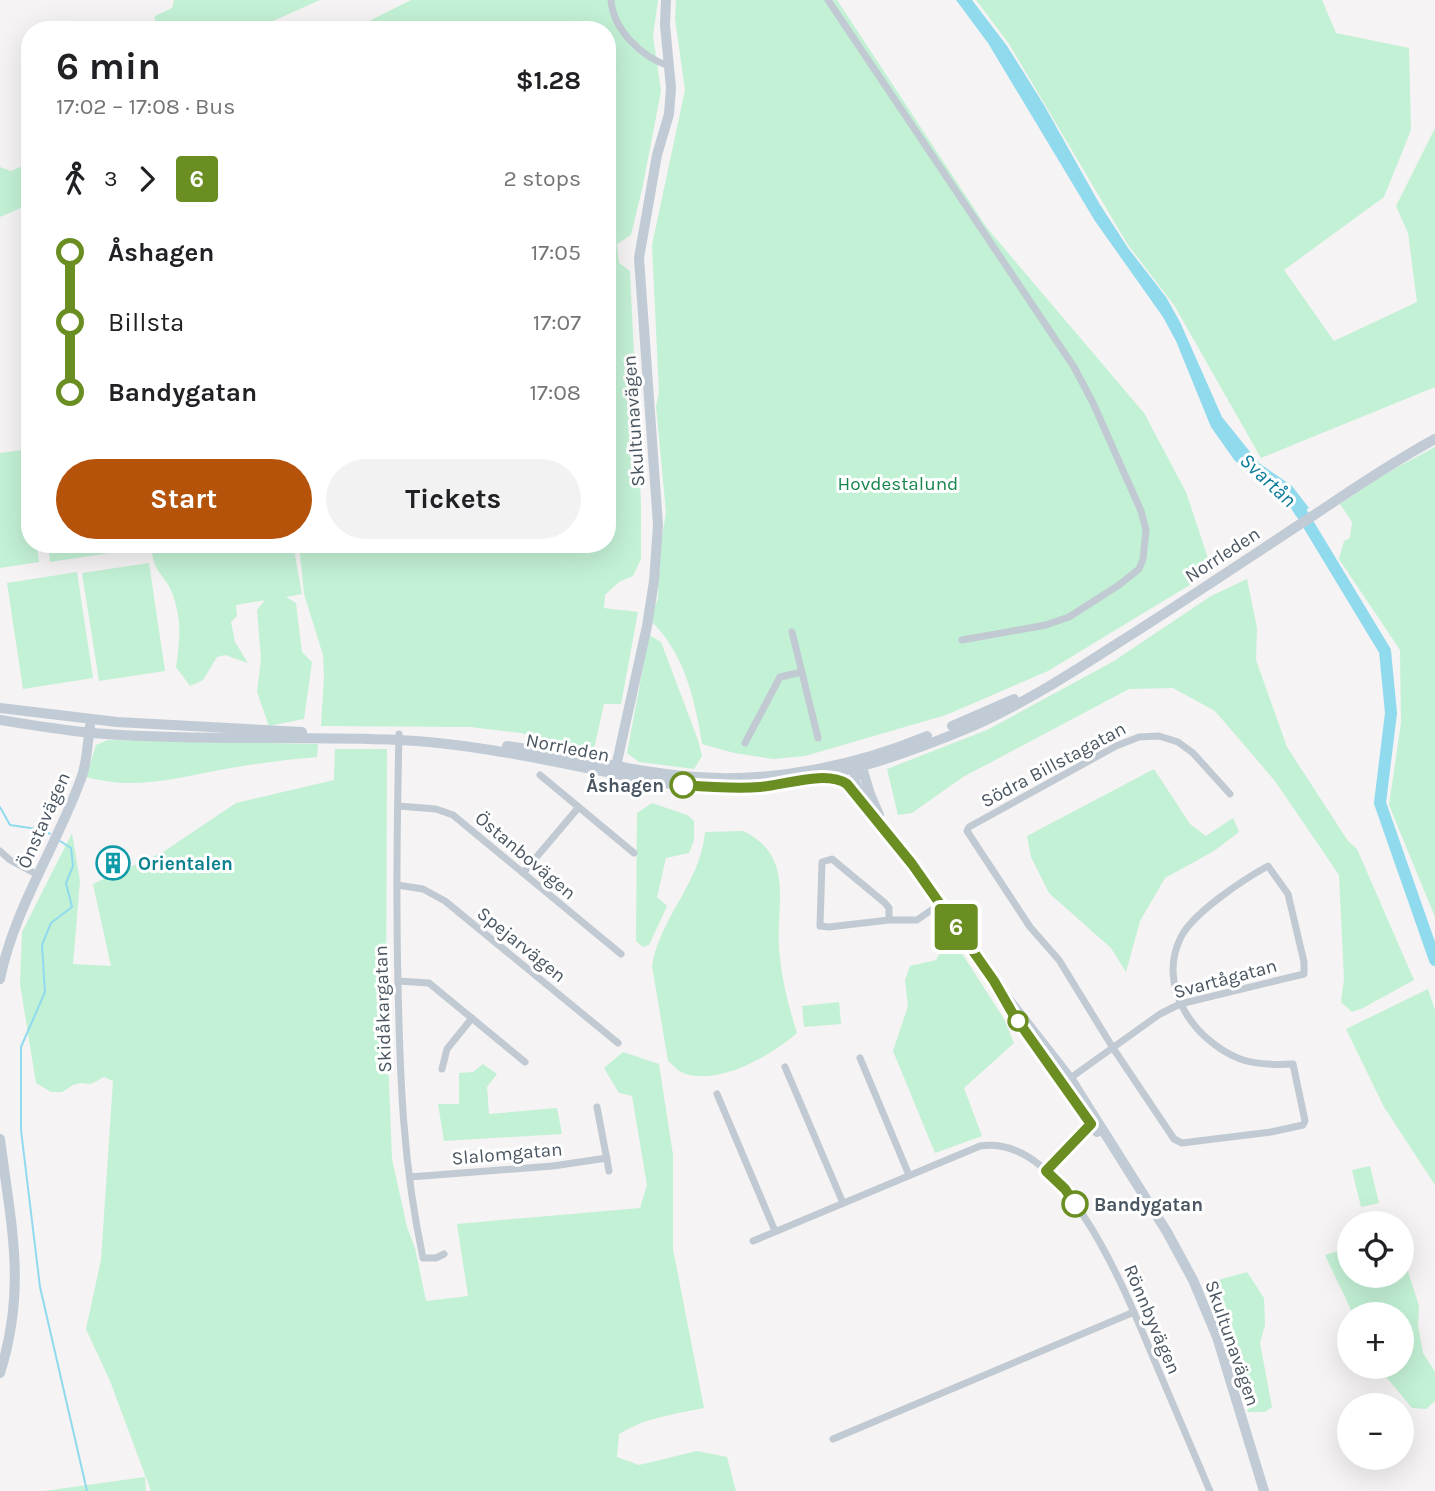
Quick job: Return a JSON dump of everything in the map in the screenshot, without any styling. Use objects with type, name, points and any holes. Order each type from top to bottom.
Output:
[{"type":"main road","name":"Skultunavägen","points":[[616,769],[647,626],[657,544],[656,483],[639,258],[671,88],[665,25],[666,0]]},
{"type":"main road","name":"Norrleden","points":[[0,708],[91,720],[505,745],[616,769],[674,785],[760,787],[822,777],[918,748],[1032,697],[1101,655],[1381,471],[1435,439]]},
{"type":"main road","name":"Norrleden","points":[[0,720],[89,733],[194,738],[398,737]]},
{"type":"main road","name":"Önstavägen","points":[[0,979],[11,938],[80,783],[88,753],[91,720]]},
{"type":"main road","points":[[48,728],[78,740],[88,753],[98,739],[108,734]]},
{"type":"main road","name":"Skultunavägen","points":[[862,764],[870,794],[886,829]]},
{"type":"main road","name":"Skultunavägen","points":[[862,764],[855,782],[867,807],[886,829],[1094,1121],[1155,1213],[1193,1280],[1217,1337],[1264,1491]]},
{"type":"main road","name":"Norrleden","points":[[616,769],[734,778],[862,764]]},
{"type":"main road","points":[[822,777],[841,780],[867,807]]},
{"type":"main road","points":[[0,1139],[3,1183],[14,1242],[16,1289],[12,1328],[0,1373]]},
{"type":"street","points":[[611,0],[616,21]]},
{"type":"street","points":[[828,0],[1074,367],[1141,511],[1146,530],[1146,544],[1139,569],[1093,604],[1046,625],[962,640]]},
{"type":"street","points":[[616,21],[625,36],[654,59],[669,66]]},
{"type":"street","points":[[792,632],[818,738]]},
{"type":"street","points":[[745,743],[780,677],[802,672]]},
{"type":"street","name":"Södra Billstagatan","points":[[1113,1048],[1059,960],[1030,927],[968,835],[969,827],[1116,746],[1139,737],[1159,736],[1178,742],[1193,753],[1230,794]]},
{"type":"street","name":"Skidåkargatan","points":[[398,737],[397,885],[401,1118],[423,1258],[436,1258],[444,1254]]},
{"type":"street","points":[[540,775],[634,853]]},
{"type":"street","name":"Östanbovägen","points":[[398,806],[436,809],[453,815],[621,954]]},
{"type":"street","points":[[523,873],[578,808]]},
{"type":"street","points":[[0,851],[10,860],[38,875]]},
{"type":"street","points":[[889,920],[889,908],[885,902],[832,859],[822,862],[820,926],[829,928],[889,920],[917,920],[940,904]]},
{"type":"street","name":"Svartågatan","points":[[1066,1081],[1160,1014],[1180,1004],[1304,974],[1304,962],[1288,894],[1269,867],[1208,908],[1187,927],[1175,951],[1173,966],[1180,1004]]},
{"type":"street","name":"Spejarvägen","points":[[397,885],[429,891],[444,901],[618,1043]]},
{"type":"street","points":[[398,981],[429,983],[525,1062]]},
{"type":"street","points":[[1113,1048],[1178,1142],[1247,1136],[1303,1125],[1305,1118],[1293,1065],[1256,1063],[1218,1048],[1198,1030],[1180,1004]]},
{"type":"street","points":[[442,1069],[447,1049],[472,1018]]},
{"type":"street","points":[[860,1058],[909,1175]]},
{"type":"street","points":[[785,1067],[843,1203]]},
{"type":"street","points":[[717,1094],[775,1231]]},
{"type":"street","points":[[597,1107],[609,1171]]},
{"type":"street","points":[[1046,1171],[1094,1121]]},
{"type":"street","name":"Rönnbyvägen","points":[[753,1241],[967,1151],[988,1145],[1015,1152],[1046,1171],[1065,1189],[1097,1238],[1117,1273],[1210,1491]]},
{"type":"street","name":"Slalomgatan","points":[[410,1177],[552,1166],[607,1158]]},
{"type":"street","points":[[833,1439],[1133,1311]]},
{"type":"green space","points":[[174,0],[320,0],[273,21],[155,21],[155,16],[172,8]]},
{"type":"green space","points":[[411,0],[658,0],[653,36],[661,91],[631,235],[617,244],[619,263],[630,271],[641,559],[633,576],[619,582],[605,595],[604,608],[638,612],[621,704],[604,704],[594,749],[521,733],[470,727],[321,726],[323,655],[304,594],[300,553],[616,553],[616,21],[369,21]]},
{"type":"green space","name":"Hovdestalund","points":[[676,0],[837,0],[987,228],[1144,413],[1186,492],[1210,564],[1216,569],[1048,671],[946,715],[805,756],[773,759],[734,753],[702,744],[696,710],[680,661],[650,620],[658,598],[659,557],[666,512],[656,406],[659,393],[652,245],[685,90],[675,19]]},
{"type":"green space","points":[[976,0],[1322,0],[1336,33],[1409,48],[1411,130],[1384,197],[1284,270],[1334,341],[1417,302],[1408,233],[1396,206],[1435,128],[1435,387],[1261,458],[1174,305],[1128,245],[1009,44]]},
{"type":"green space","points":[[0,167],[11,171],[21,167],[21,208],[0,217]]},
{"type":"green space","points":[[1435,447],[1435,917],[1389,805],[1401,723],[1400,650],[1339,559],[1344,541],[1350,538],[1352,522],[1340,504],[1385,474]]},
{"type":"green space","points":[[21,450],[21,553],[38,553],[39,562],[0,568],[0,453]]},
{"type":"green space","points":[[49,553],[110,553],[50,562]]},
{"type":"green space","points":[[295,553],[302,594],[286,597],[296,603],[302,652],[312,662],[304,719],[269,726],[257,692],[261,659],[257,610],[265,600],[236,605],[237,616],[231,622],[235,642],[248,663],[225,655],[217,657],[203,680],[190,686],[176,667],[179,623],[173,595],[152,554]]},
{"type":"green space","points":[[149,563],[165,671],[99,681],[82,573]]},
{"type":"green space","points":[[77,572],[93,678],[23,689],[7,583]]},
{"type":"green space","points":[[1247,579],[1257,628],[1256,660],[1287,747],[1348,841],[1357,849],[1414,980],[1352,1012],[1341,1002],[1344,979],[1339,875],[1275,781],[1215,711],[1173,688],[1129,689],[963,777],[912,813],[898,815],[887,769],[987,730],[1114,661],[1211,596]]},
{"type":"green space","points":[[649,635],[661,642],[698,740],[702,756],[694,769],[639,762],[627,753]]},
{"type":"green space","points":[[108,740],[318,744],[317,757],[244,766],[169,780],[120,783],[86,777],[96,745]]},
{"type":"green space","points":[[335,749],[387,749],[386,1007],[392,1159],[426,1301],[468,1296],[457,1224],[640,1208],[647,1185],[632,1096],[619,1093],[604,1068],[623,1052],[659,1064],[673,1155],[673,1249],[704,1408],[649,1420],[619,1434],[617,1457],[639,1465],[697,1451],[727,1457],[736,1491],[151,1491],[110,1381],[86,1329],[101,1260],[113,1081],[104,1077],[91,1084],[73,1085],[62,1092],[51,1092],[36,1083],[20,984],[22,932],[72,833],[80,881],[73,964],[111,966],[93,884],[163,852],[236,803],[334,780]]},
{"type":"green space","points":[[1154,769],[1190,824],[1206,836],[1233,818],[1239,832],[1214,851],[1165,878],[1140,921],[1126,972],[1111,948],[1049,893],[1031,857],[1027,836]]},
{"type":"green space","points":[[652,803],[687,815],[694,821],[694,840],[689,853],[666,858],[657,897],[667,906],[649,945],[643,947],[636,941],[637,813]]},
{"type":"green space","points":[[743,831],[759,841],[770,853],[776,867],[780,898],[780,958],[785,990],[797,1033],[773,1051],[743,1067],[710,1076],[695,1076],[681,1072],[668,1061],[652,966],[663,931],[696,867],[705,832]]},
{"type":"green space","points":[[938,916],[1004,1019],[1014,1043],[964,1088],[982,1136],[935,1153],[893,1051],[908,1006],[905,980],[910,966],[936,960],[942,949]]},
{"type":"green space","points":[[1428,989],[1435,1010],[1435,1185],[1384,1107],[1346,1029]]},
{"type":"green space","points":[[839,1002],[841,1024],[804,1027],[802,1006]]},
{"type":"green space","points":[[483,1064],[497,1074],[487,1087],[489,1114],[557,1108],[562,1134],[444,1141],[438,1104],[459,1104],[459,1073],[473,1072]]},
{"type":"green space","points":[[1370,1166],[1379,1203],[1361,1207],[1352,1170]]},
{"type":"green space","points":[[1337,1252],[1337,1280],[1325,1255]]},
{"type":"green space","points":[[1247,1272],[1264,1298],[1265,1325],[1260,1343],[1272,1407],[1265,1412],[1248,1412],[1215,1307],[1204,1284]]},
{"type":"green space","points":[[1341,1288],[1413,1288],[1419,1306],[1418,1326],[1423,1353],[1435,1372],[1435,1401],[1426,1409],[1414,1408],[1414,1393],[1400,1393],[1388,1379],[1414,1379],[1414,1302],[1347,1302]]},
{"type":"green space","points":[[145,1477],[146,1491],[44,1491]]},
{"type":"water","points":[[956,0],[972,0],[1007,46],[1099,203],[1128,248],[1166,297],[1180,322],[1222,417],[1259,463],[1292,486],[1309,508],[1296,516],[1285,499],[1257,475],[1235,461],[1211,427],[1176,341],[1163,317],[1095,221],[988,43]]},
{"type":"waterway","name":"Svartån","points":[[1293,499],[1385,651],[1391,713],[1380,803],[1435,960]]},
{"type":"waterway","points":[[0,807],[10,825],[44,830],[50,834]]},
{"type":"waterway","points":[[60,841],[71,848],[73,866],[66,883],[72,907],[51,923],[42,945],[45,992],[21,1047],[21,1130],[40,1287],[87,1491]]},
{"type":"bus line","name":"6","points":[[683,785],[760,787],[822,777],[841,780],[847,784],[912,864],[1091,1124],[1046,1171],[1065,1189],[1075,1204]]},
{"type":"place","name":"Åshagen","points":[[683,785]]},
{"type":"place","name":"Orientalen","points":[[113,863]]},
{"type":"place","name":"Bandygatan","points":[[1075,1204]]}]
